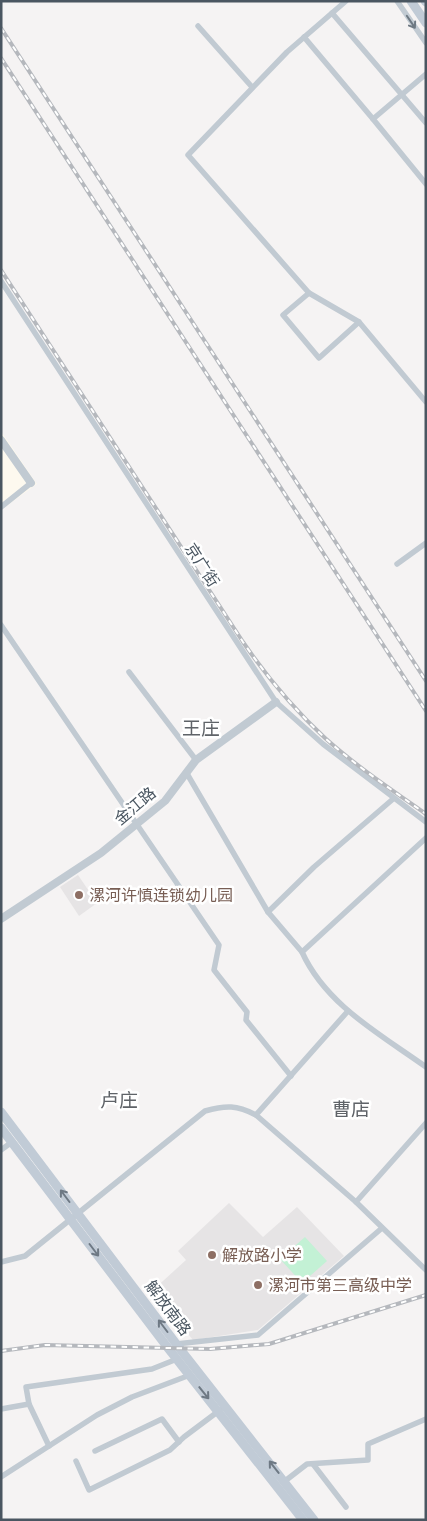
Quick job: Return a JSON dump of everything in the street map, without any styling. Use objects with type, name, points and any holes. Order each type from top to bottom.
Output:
[{"type":"main road","points":[[411,1],[426,23]]},
{"type":"main road","name":"解放南路","points":[[1,1112],[176,1344],[303,1520]]},
{"type":"main road","name":"解放南路","points":[[1,1128],[177,1359],[285,1481],[314,1520]]},
{"type":"street","points":[[346,1],[287,52],[188,155],[309,293],[359,322],[426,402]]},
{"type":"street","points":[[397,1],[426,43]]},
{"type":"street","points":[[332,13],[426,123]]},
{"type":"street","points":[[198,26],[252,87]]},
{"type":"street","points":[[304,37],[426,184]]},
{"type":"street","points":[[373,119],[426,74]]},
{"type":"street","name":"京广街","points":[[1,281],[276,702],[323,744],[426,822]]},
{"type":"street","points":[[309,293],[284,315],[319,358],[359,322]]},
{"type":"street","points":[[1,440],[31,484],[1,507]]},
{"type":"street","points":[[397,564],[426,543]]},
{"type":"street","points":[[1,625],[219,944],[214,970],[247,1012],[246,1020],[291,1076]]},
{"type":"street","points":[[129,672],[196,760]]},
{"type":"street","name":"金江路","points":[[1,919],[101,853],[165,801],[196,760],[276,702]]},
{"type":"street","points":[[186,772],[268,912],[302,952],[316,977],[328,992],[348,1011],[426,1067]]},
{"type":"street","points":[[268,912],[314,868],[394,799]]},
{"type":"street","points":[[302,952],[426,838]]},
{"type":"street","points":[[256,1115],[348,1011]]},
{"type":"street","points":[[1,1262],[25,1256],[205,1111],[220,1106],[230,1106],[256,1115],[356,1202],[426,1270]]},
{"type":"street","points":[[356,1202],[426,1123]]},
{"type":"street","points":[[1,1150],[12,1142]]},
{"type":"street","points":[[176,1344],[258,1335],[382,1228]]},
{"type":"street","points":[[49,1446],[29,1404],[26,1387],[152,1369],[177,1359]]},
{"type":"street","points":[[1,1477],[97,1415],[132,1397],[190,1375]]},
{"type":"street","points":[[1,1410],[29,1404]]},
{"type":"street","points":[[76,1461],[89,1490],[170,1450],[223,1409]]},
{"type":"street","points":[[95,1451],[162,1419],[179,1442]]},
{"type":"street","points":[[285,1481],[307,1464],[368,1460],[368,1444],[426,1419]]},
{"type":"street","points":[[313,1464],[346,1507]]},
{"type":"shaded area","points":[[1,431],[37,484],[1,510]]},
{"type":"shaded area","name":"漯河许慎连锁幼儿园","points":[[78,875],[97,903],[79,916],[60,887]]},
{"type":"shaded area","name":"漯河市第三高级中学","points":[[229,1203],[263,1237],[297,1207],[344,1256],[258,1330],[193,1340],[152,1291],[186,1260],[178,1251]]},
{"type":"green space","points":[[305,1237],[327,1261],[302,1283],[280,1259]]},
{"type":"railway","points":[[1,28],[426,681]]},
{"type":"railway","points":[[1,58],[426,711]]},
{"type":"railway","points":[[1,270],[243,642],[262,668],[281,692],[325,738],[362,768],[426,814]]},
{"type":"railway","points":[[1,1351],[45,1345],[210,1349],[269,1344],[426,1295]]},
{"type":"place","name":"漯河许慎连锁幼儿园","points":[[79,895]]},
{"type":"place","name":"解放路小学","points":[[212,1255]]},
{"type":"place","name":"漯河市第三高级中学","points":[[258,1285]]},
{"type":"district","name":"王庄","points":[[201,728]]},
{"type":"district","name":"卢庄","points":[[119,1100]]},
{"type":"district","name":"曹店","points":[[351,1109]]}]
